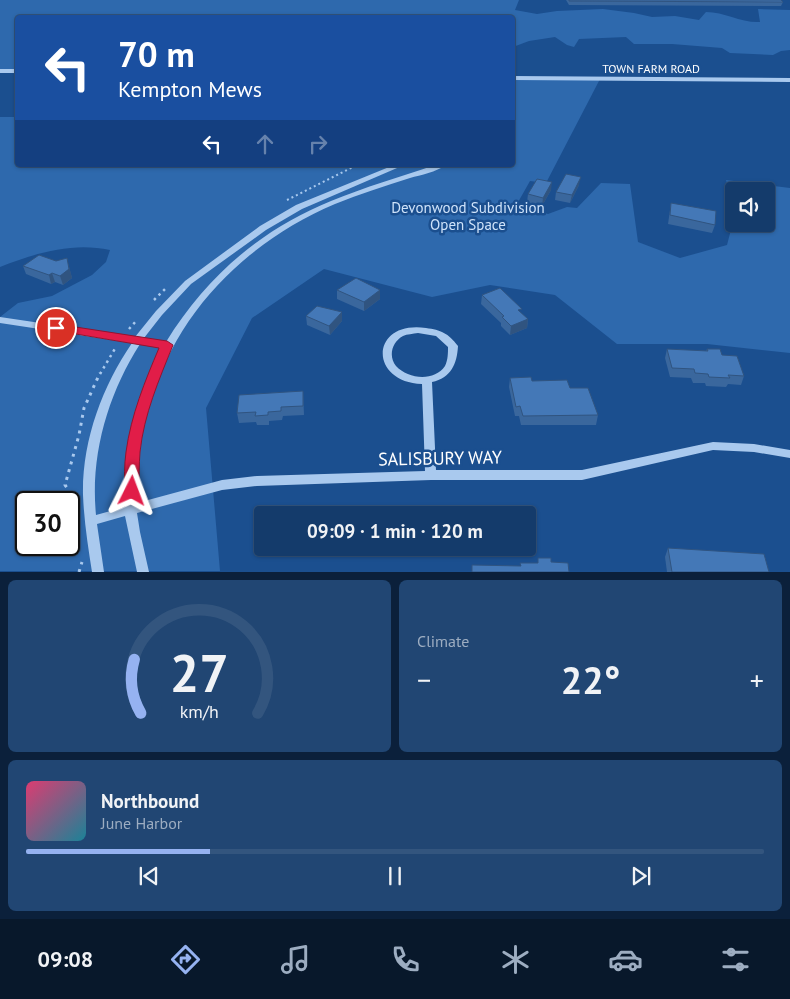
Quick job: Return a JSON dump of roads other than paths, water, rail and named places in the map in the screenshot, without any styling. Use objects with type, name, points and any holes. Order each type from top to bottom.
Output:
[{"type":"street","points":[[0,71],[15,71]]},
{"type":"street","name":"TOWN FARM ROAD","points":[[515,78],[790,80]]},
{"type":"street","points":[[98,572],[91,521],[89,472],[96,429],[112,381],[137,340],[176,294],[252,236],[297,208],[395,167]]},
{"type":"street","points":[[143,572],[131,510],[133,452],[140,415],[150,383],[167,345],[192,308],[219,278],[249,251],[280,230],[341,199],[436,167]]},
{"type":"street","points":[[0,320],[167,345]]},
{"type":"street","points":[[418,330],[430,331],[439,333],[453,346],[453,361],[449,370],[440,377],[427,379],[408,377],[397,372],[390,364],[386,356],[387,347],[398,335],[418,330]]},
{"type":"street","points":[[427,379],[431,475]]},
{"type":"street","name":"SALISBURY WAY","points":[[91,521],[222,485],[257,481],[431,475],[582,475],[713,446],[754,448],[790,454]]},
{"type":"park label","name":"Devonwood Subdivision Open Space","points":[[468,216]]}]
